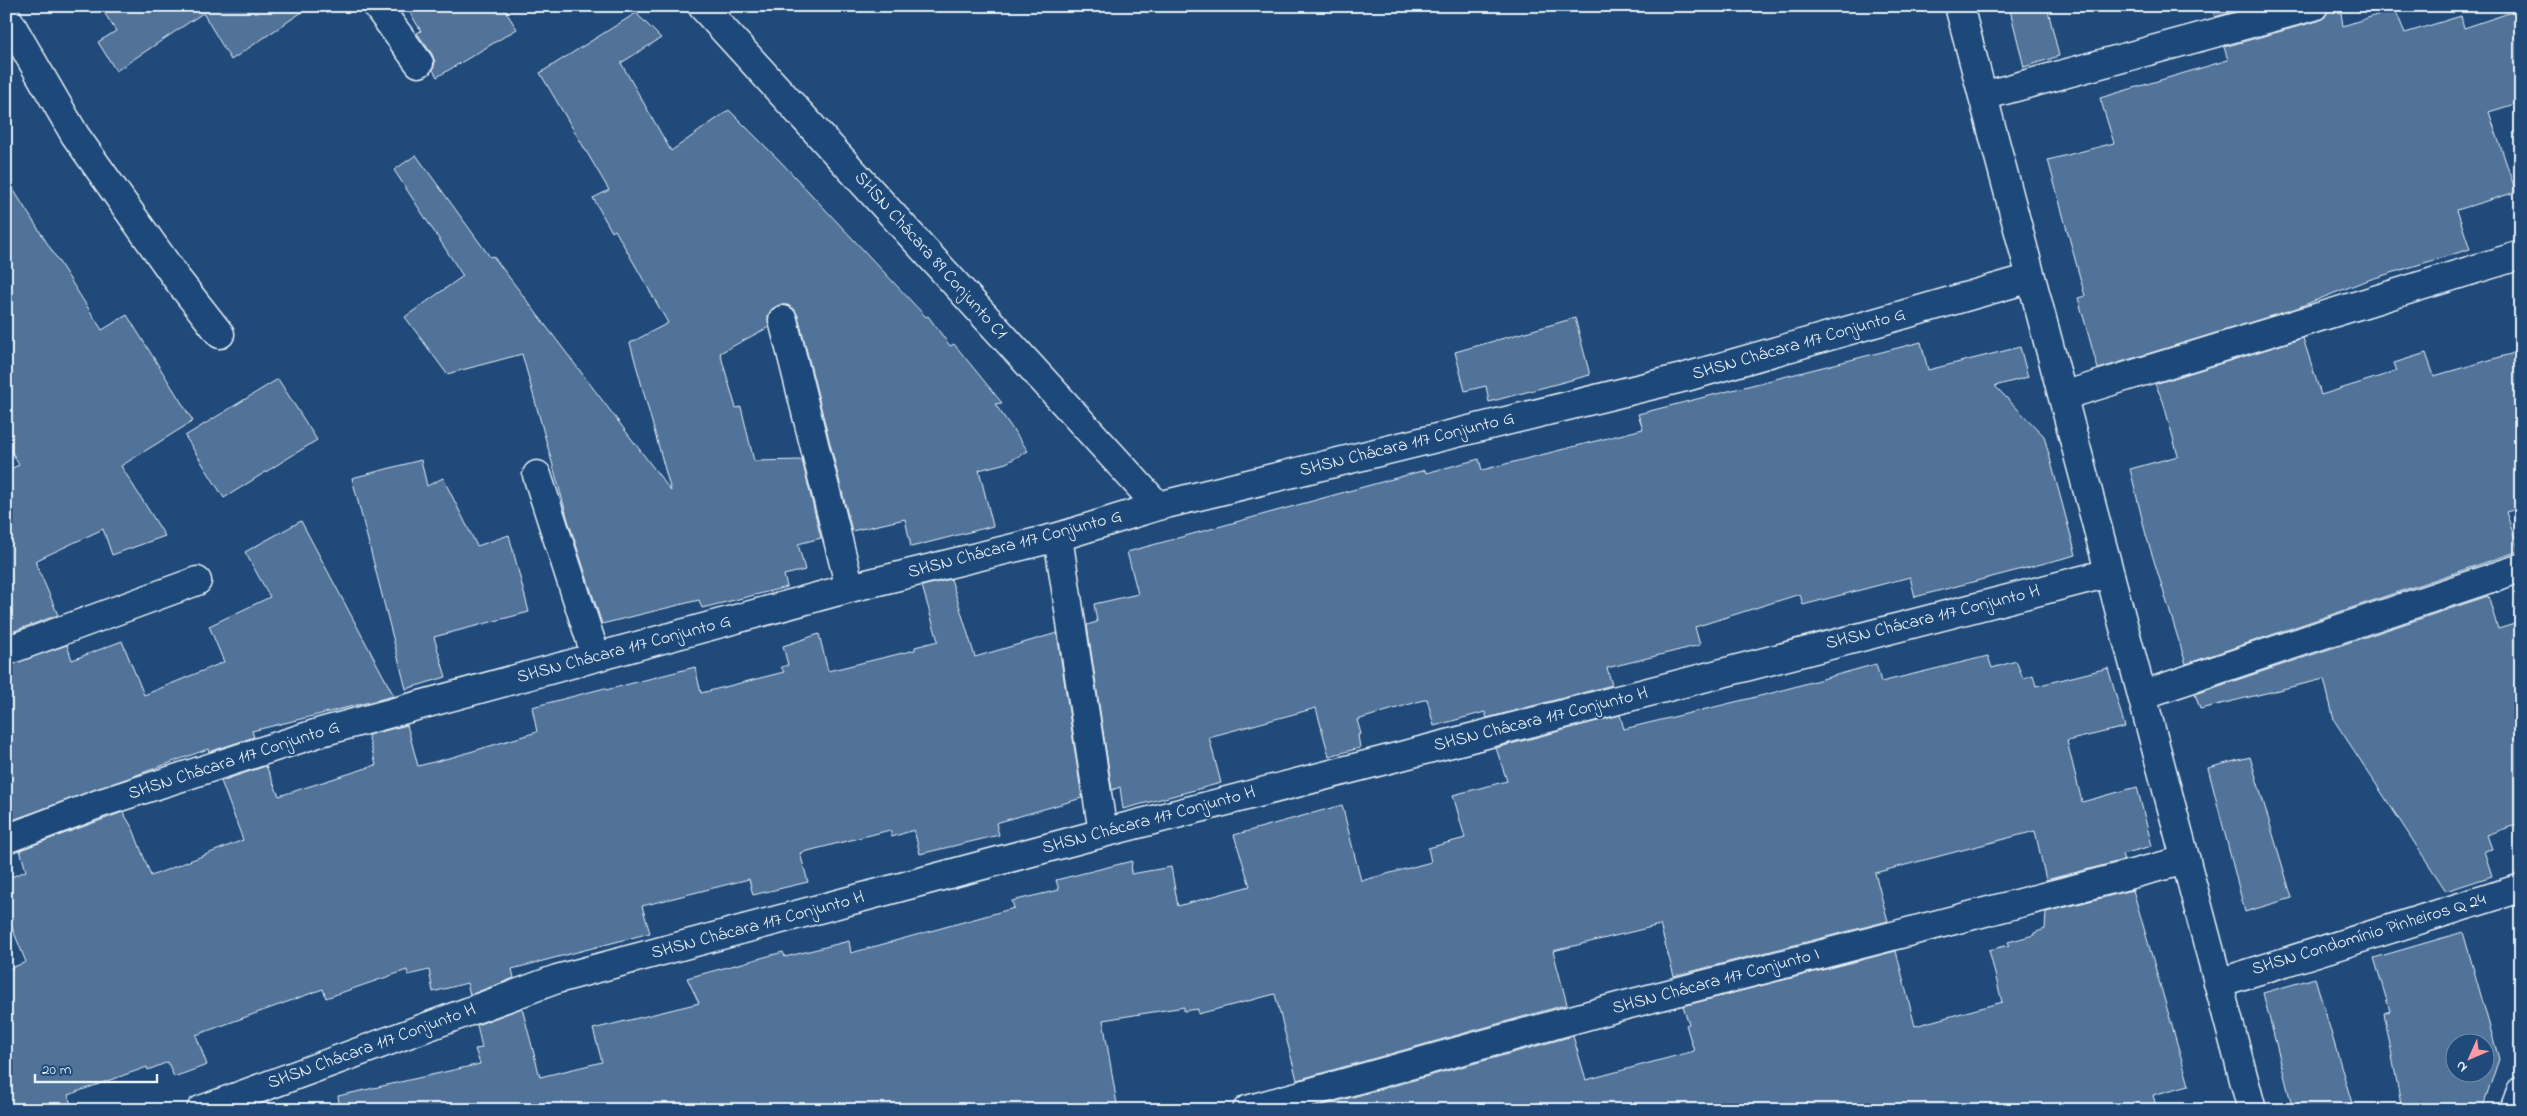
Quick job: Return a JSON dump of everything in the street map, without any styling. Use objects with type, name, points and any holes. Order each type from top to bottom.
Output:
[{"type":"street","points":[[377,6],[419,63]]},
{"type":"street","name":"SHSN Chácara 89 Conjunto C1","points":[[702,6],[1158,506]]},
{"type":"street","points":[[1959,6],[2252,1110]]},
{"type":"street","points":[[1983,96],[2314,6]]},
{"type":"street","points":[[6,16],[75,135],[177,279],[220,334]]},
{"type":"street","points":[[2062,396],[2521,255]]},
{"type":"street","name":"SHSN Chácara 117 Conjunto G","points":[[6,839],[101,803],[321,732],[850,588],[1058,537],[1158,506],[1686,378],[2031,278]]},
{"type":"street","points":[[783,320],[850,588]]},
{"type":"street","points":[[537,475],[596,657]]},
{"type":"street","points":[[1058,537],[1103,833]]},
{"type":"street","points":[[2142,695],[2521,568]]},
{"type":"street","name":"SHSN Chácara 117 Conjunto H","points":[[201,1110],[557,979],[1103,833],[2109,573]]},
{"type":"street","points":[[6,651],[197,582]]},
{"type":"street","name":"SHSN Chácara 117 Conjunto I","points":[[1247,1110],[1618,1007],[2186,860]]},
{"type":"street","name":"SHSN Condomínio Pinheiros Q 24","points":[[2218,983],[2521,888]]},
{"type":"street","points":[[2514,1110],[2521,1091]]},
{"type":"building","points":[[100,6],[311,6],[231,60],[203,13],[116,71],[98,42],[116,31]]},
{"type":"building","points":[[406,6],[502,6],[517,29],[437,77],[433,70],[435,62],[432,54],[417,33],[421,31]]},
{"type":"building","points":[[2009,6],[2047,6],[2059,56],[2024,67]]},
{"type":"building","points":[[2211,6],[2254,6],[2215,17]]},
{"type":"building","points":[[2329,6],[2340,6],[2343,26],[2395,9],[2405,33],[2461,16],[2464,28],[2521,9],[2521,102],[2489,112],[2516,192],[2457,210],[2470,249],[2365,281],[2294,309],[2098,369],[2078,298],[2085,296],[2048,160],[2114,143],[2100,98],[2228,60],[2224,47],[2318,21],[2325,17]]},
{"type":"building","points":[[636,13],[661,38],[621,63],[671,151],[729,110],[780,161],[926,317],[928,316],[950,346],[954,344],[1002,403],[995,404],[1028,451],[1006,463],[979,470],[993,526],[911,547],[905,519],[852,531],[798,316],[795,310],[788,305],[779,305],[772,309],[768,315],[769,327],[720,353],[736,408],[741,407],[754,461],[802,460],[821,538],[798,544],[805,570],[784,575],[787,587],[702,608],[699,600],[602,624],[568,520],[522,354],[447,374],[405,317],[463,276],[394,170],[416,155],[490,257],[493,256],[671,491],[630,343],[668,323],[615,230],[612,232],[593,198],[609,190],[540,73]]},
{"type":"building","points":[[6,178],[102,330],[127,315],[193,421],[121,466],[165,536],[112,555],[103,529],[35,561],[58,615],[6,634],[6,471],[19,465],[6,441]]},
{"type":"building","points":[[1575,318],[1590,375],[1489,402],[1486,386],[1465,391],[1455,352]]},
{"type":"building","points":[[2303,338],[2321,395],[2397,371],[2394,363],[2426,353],[2434,376],[2521,351],[2521,508],[2506,512],[2519,551],[2186,664],[2146,535],[2130,469],[2178,456],[2163,401],[2155,384]]},
{"type":"building","points":[[1921,342],[1928,370],[2020,347],[2028,377],[1995,386],[2044,436],[2076,555],[1915,597],[1910,577],[1803,605],[1800,594],[1695,627],[1700,645],[1607,668],[1612,685],[1487,718],[1485,712],[1434,726],[1427,699],[1357,720],[1361,734],[1358,735],[1360,748],[1329,756],[1316,708],[1209,737],[1221,783],[1123,809],[1120,787],[1112,790],[1087,625],[1097,622],[1094,604],[1138,594],[1127,552],[1425,470],[1426,473],[1479,459],[1482,470],[1643,429],[1638,414]]},
{"type":"building","points":[[278,379],[317,440],[224,498],[185,436]]},
{"type":"building","points":[[421,460],[427,486],[443,478],[477,546],[509,535],[529,612],[434,637],[446,677],[406,689],[352,478]]},
{"type":"building","points":[[301,521],[394,696],[252,731],[254,737],[209,752],[208,749],[10,821],[6,808],[6,666],[67,645],[72,660],[122,641],[144,695],[224,662],[209,626],[270,597],[245,552]]},
{"type":"building","points":[[951,579],[975,657],[1057,633],[1082,798],[996,823],[999,835],[920,854],[914,830],[892,837],[890,830],[800,853],[808,882],[753,895],[749,879],[642,906],[650,933],[512,969],[514,978],[470,995],[467,983],[433,992],[429,970],[408,975],[407,970],[326,998],[323,989],[196,1035],[207,1065],[174,1077],[168,1062],[148,1070],[147,1067],[68,1095],[73,1110],[6,1110],[6,970],[26,962],[6,913],[6,879],[26,871],[20,850],[123,812],[133,829],[151,876],[243,840],[221,781],[266,766],[279,796],[376,765],[368,735],[407,725],[418,766],[537,732],[532,707],[605,688],[606,690],[695,667],[701,693],[784,672],[781,667],[788,665],[783,646],[819,634],[828,671],[915,650],[915,647],[938,641],[922,586]]},
{"type":"building","points":[[2488,596],[2498,629],[2521,622],[2521,823],[2487,835],[2492,849],[2484,851],[2492,876],[2446,891],[2334,720],[2324,679],[2200,709],[2195,694]]},
{"type":"building","points":[[1988,656],[1992,668],[2016,661],[2023,678],[2033,675],[2036,686],[2108,668],[2125,727],[2067,741],[2082,802],[2137,787],[2152,846],[2122,854],[2124,860],[2046,880],[2035,831],[1875,873],[1888,921],[1674,976],[1660,925],[1553,951],[1567,1004],[1297,1080],[1275,994],[1198,1014],[1198,1009],[1184,1011],[1184,1007],[1103,1020],[1118,1110],[340,1110],[338,1096],[480,1064],[475,1049],[482,1048],[477,1025],[522,1008],[540,1077],[602,1062],[593,1029],[699,1003],[687,978],[783,952],[785,957],[849,941],[851,953],[1014,908],[1012,901],[1059,890],[1056,880],[1132,861],[1131,874],[1171,867],[1178,906],[1250,886],[1234,835],[1342,805],[1361,881],[1431,862],[1428,848],[1465,838],[1453,795],[1507,781],[1496,748],[1620,715],[1624,729],[1772,693],[1876,664],[1881,682]]},
{"type":"building","points":[[2250,757],[2292,898],[2245,912],[2208,768]]},
{"type":"building","points":[[2133,890],[2189,1085],[2153,1095],[2157,1110],[1306,1110],[1573,1036],[1586,1080],[1694,1051],[1686,1025],[1689,1024],[1683,1006],[1896,951],[1915,1026],[2002,1002],[1989,950],[2009,945],[2008,942],[2034,935],[2034,933],[2045,929],[2046,912]]},
{"type":"building","points":[[2463,932],[2492,1034],[2444,1034],[2444,1084],[2491,1084],[2482,1110],[2402,1110],[2384,1013],[2390,1011],[2374,958]]},
{"type":"building","points":[[2315,978],[2354,1110],[2293,1110],[2263,993]]},
{"type":"building","points":[[2494,1041],[2499,1059],[2494,1074]]}]
